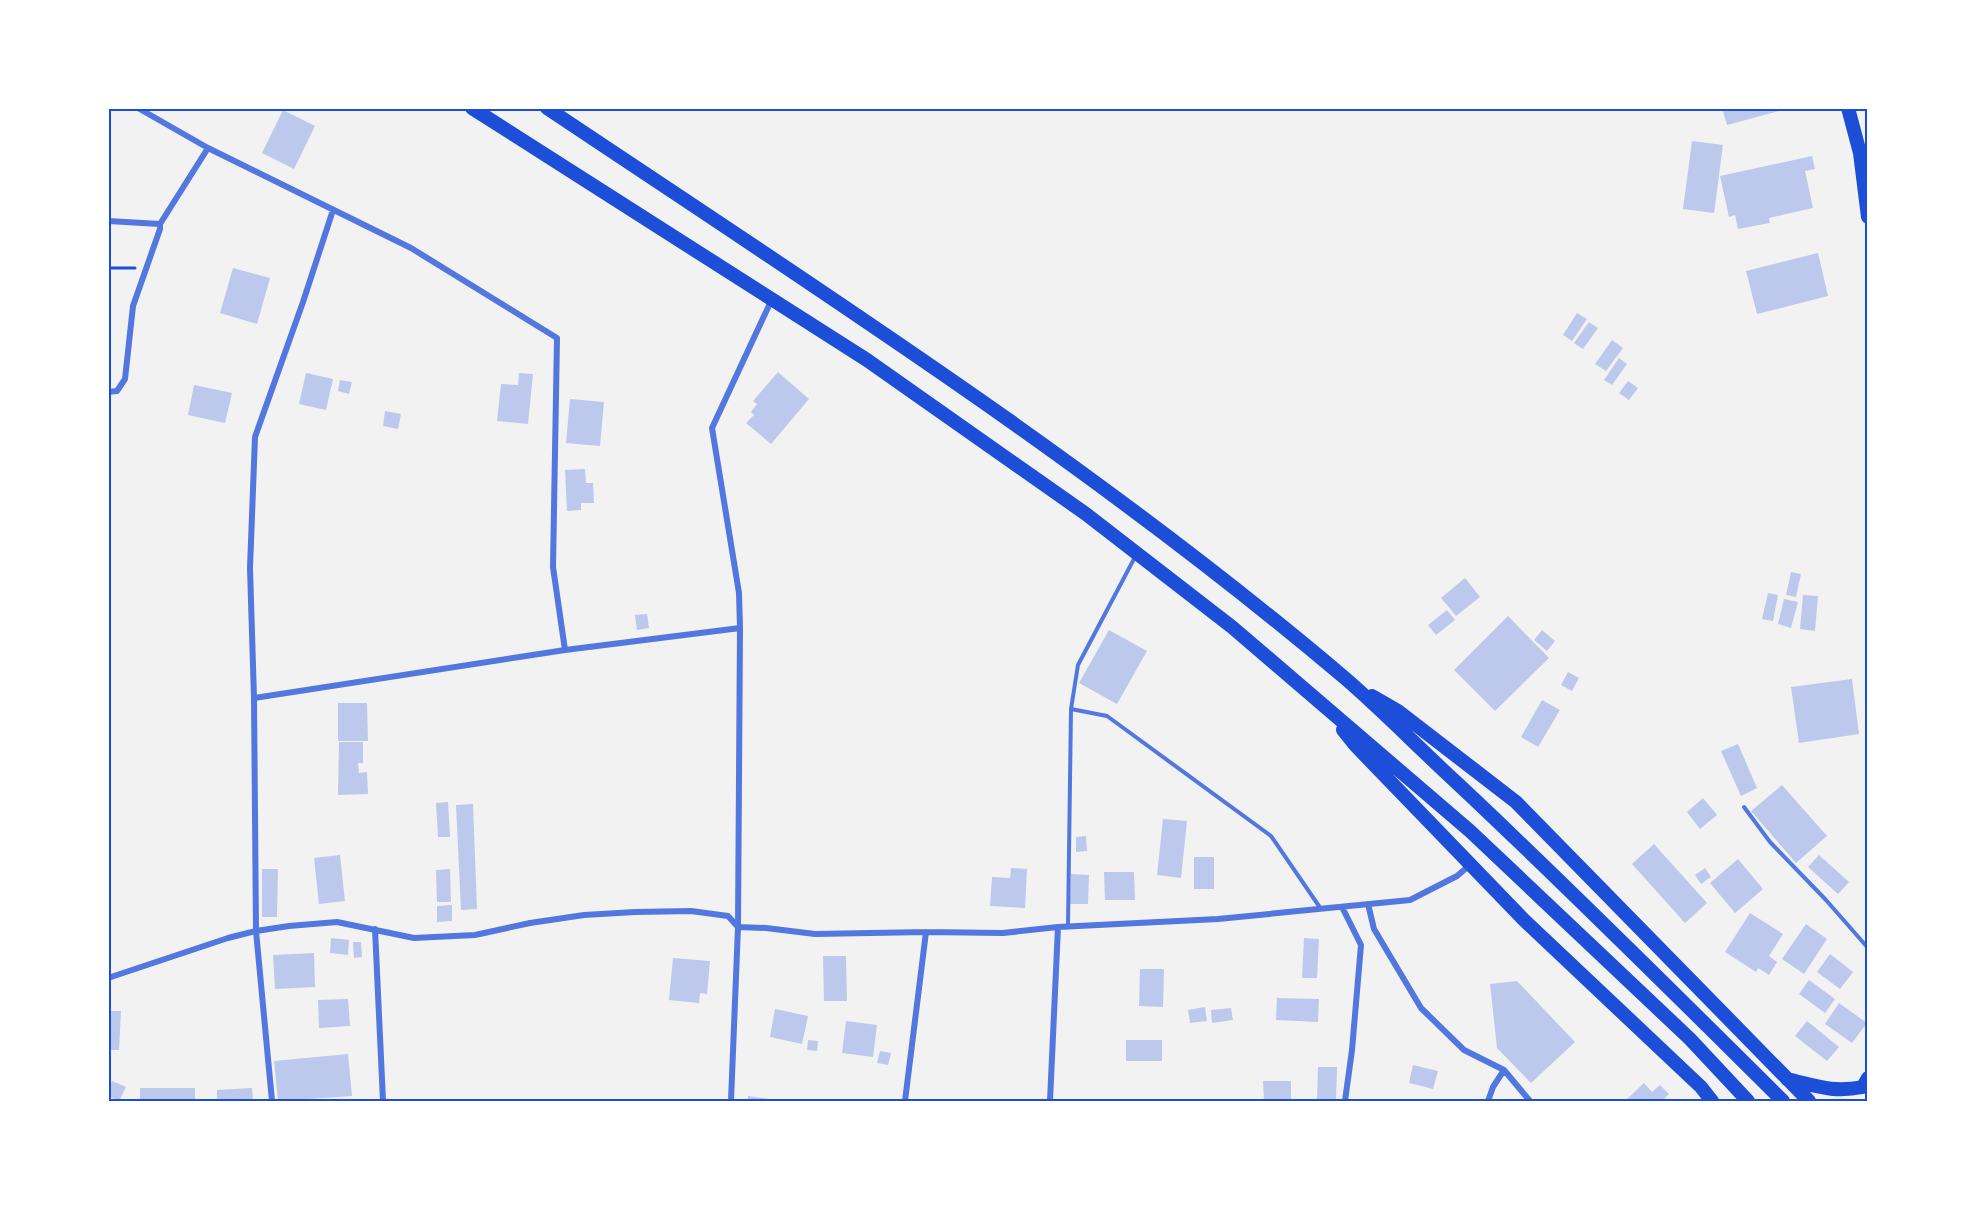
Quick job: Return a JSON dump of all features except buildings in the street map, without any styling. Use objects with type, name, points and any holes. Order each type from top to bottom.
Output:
[{"type":"highway","points":[[472,108],[867,360],[1086,514],[1233,627],[1495,854],[1690,1039],[1748,1101]]},
{"type":"highway","points":[[547,108],[886,335],[1110,492],[1349,682],[1545,866],[1783,1101]]},
{"type":"highway","points":[[1848,108],[1860,153],[1868,217]]},
{"type":"highway","points":[[1349,682],[1398,711],[1516,802],[1809,1101]]},
{"type":"highway","points":[[1326,707],[1355,746],[1524,920],[1701,1087],[1712,1101]]},
{"type":"highway","points":[[1787,1078],[1826,1089],[1844,1091],[1863,1087],[1868,1078]]},
{"type":"street","points":[[138,108],[208,148],[411,248],[557,338],[553,567],[565,650]]},
{"type":"street","points":[[108,392],[117,391],[125,380],[133,306],[160,230],[160,224],[208,148]]},
{"type":"street","points":[[272,1101],[256,931],[254,698],[250,568],[255,437],[333,210]]},
{"type":"street","points":[[108,221],[160,224]]},
{"type":"street","points":[[731,1101],[738,927],[740,628],[739,593],[712,428],[772,299]]},
{"type":"street","points":[[254,698],[565,650],[740,628]]},
{"type":"street","points":[[108,978],[256,931],[337,922],[414,938],[475,935],[530,923],[584,915],[691,911],[728,916],[738,927],[815,934],[1003,933],[1058,927],[1218,919],[1410,900],[1457,876],[1471,863]]},
{"type":"street","points":[[1368,904],[1374,929],[1421,1008],[1464,1050],[1504,1070],[1530,1101]]},
{"type":"street","points":[[1342,907],[1361,945],[1345,1101]]},
{"type":"street","points":[[1050,1101],[1058,927]]},
{"type":"street","points":[[375,929],[383,1101]]},
{"type":"street","points":[[905,1101],[926,932]]},
{"type":"street","points":[[1488,1101],[1504,1070]]},
{"type":"lane","points":[[1068,927],[1071,709],[1078,665],[1137,554]]},
{"type":"lane","points":[[1071,709],[1107,716],[1271,836],[1321,909]]},
{"type":"lane","points":[[1744,807],[1770,842],[1868,948]]},
{"type":"path","points":[[108,268],[146,268]]}]
